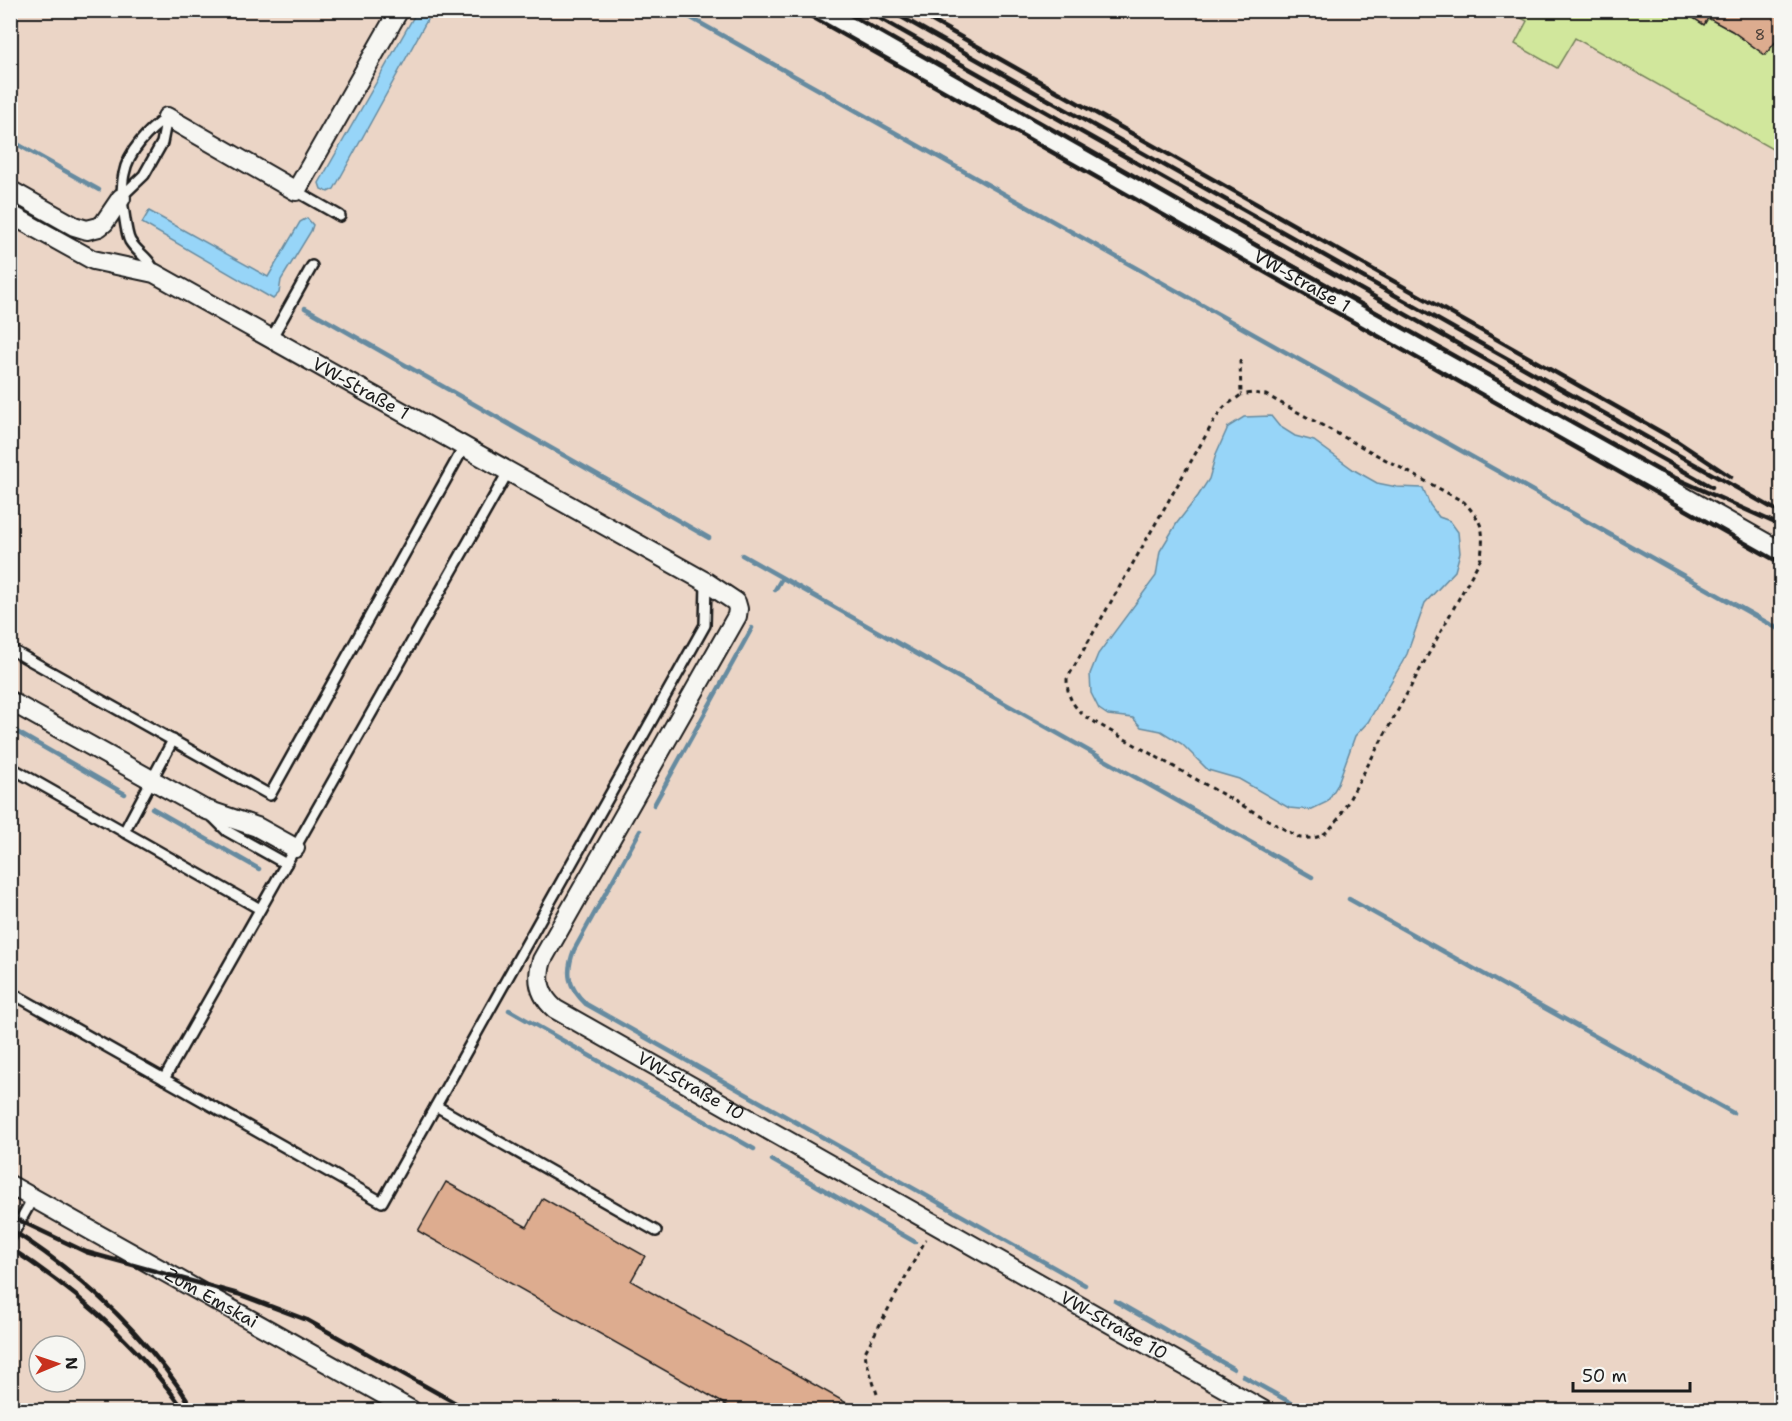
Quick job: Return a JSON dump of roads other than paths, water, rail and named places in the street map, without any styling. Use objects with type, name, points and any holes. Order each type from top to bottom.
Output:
[{"type":"street","points":[[167,117],[297,192],[399,10]]},
{"type":"street","name":"VW-Straße 1","points":[[821,10],[1782,552]]},
{"type":"street","points":[[10,190],[74,226],[87,230],[104,223],[120,198]]},
{"type":"street","name":"VW-Straße 1","points":[[10,214],[93,260],[154,273],[706,582]]},
{"type":"street","name":"VW-Straße 10","points":[[706,582],[736,602],[737,616],[542,960],[539,969],[544,998],[555,1009],[1263,1410]]},
{"type":"street","points":[[10,701],[204,809],[256,827],[295,848]]},
{"type":"street","name":"Zum Emskai","points":[[10,1185],[411,1410]]},
{"type":"lane","points":[[120,198],[144,175],[162,143],[167,117]]},
{"type":"lane","points":[[154,273],[150,261],[129,238],[126,216],[120,198],[123,176],[130,158],[150,129],[167,117]]},
{"type":"lane","points":[[297,192],[340,216]]},
{"type":"lane","points":[[271,339],[312,266]]},
{"type":"lane","points":[[10,649],[270,795],[464,447]]},
{"type":"lane","points":[[164,1079],[508,472]]},
{"type":"lane","points":[[10,992],[382,1202],[705,625],[706,582]]},
{"type":"lane","points":[[124,832],[173,740]]},
{"type":"lane","points":[[10,768],[260,909]]},
{"type":"lane","points":[[204,809],[227,831],[286,864]]},
{"type":"lane","points":[[436,1106],[656,1231]]},
{"type":"lane","points":[[10,1239],[33,1198]]},
{"type":"water","points":[[417,11],[432,11],[334,189],[328,192],[321,189],[319,183]]},
{"type":"water","points":[[149,211],[268,277],[300,222],[307,218],[313,225],[281,280],[279,293],[273,299],[142,223]]},
{"type":"water","points":[[1271,416],[1279,426],[1295,436],[1314,441],[1354,470],[1377,483],[1397,487],[1423,488],[1430,505],[1439,517],[1450,521],[1458,532],[1460,553],[1455,571],[1425,603],[1407,654],[1368,722],[1355,736],[1337,786],[1327,802],[1310,810],[1289,808],[1239,779],[1208,770],[1182,744],[1161,731],[1141,727],[1133,718],[1108,715],[1099,709],[1091,693],[1090,674],[1098,654],[1156,576],[1160,551],[1209,479],[1216,454],[1228,427],[1244,417]]},
{"type":"waterway","points":[[677,10],[1782,631]]},
{"type":"waterway","points":[[10,140],[99,190]]},
{"type":"waterway","points":[[305,308],[709,538]]},
{"type":"waterway","points":[[742,555],[1312,877]]},
{"type":"waterway","points":[[775,590],[782,578]]},
{"type":"waterway","points":[[654,805],[752,628]]},
{"type":"waterway","points":[[10,728],[125,794]]},
{"type":"waterway","points":[[152,808],[259,869]]},
{"type":"waterway","points":[[640,831],[571,958],[570,979],[580,998],[586,1004],[1085,1285]]},
{"type":"waterway","points":[[1349,899],[1733,1113]]},
{"type":"waterway","points":[[509,1010],[754,1149]]},
{"type":"waterway","points":[[1776,1138],[1782,1141]]},
{"type":"waterway","points":[[772,1160],[915,1242]]},
{"type":"waterway","points":[[1115,1301],[1234,1369]]},
{"type":"waterway","points":[[1243,1376],[1304,1410]]},
{"type":"railway","points":[[800,10],[1782,564]]},
{"type":"railway","points":[[842,10],[1660,471],[1782,526]]},
{"type":"railway","points":[[865,10],[1712,487]]},
{"type":"railway","points":[[889,10],[1774,509]]},
{"type":"railway","points":[[913,10],[1677,441],[1731,477]]},
{"type":"railway","points":[[10,1216],[86,1252],[238,1294],[307,1320],[468,1410]]},
{"type":"railway","points":[[10,1229],[64,1267],[112,1310],[156,1358],[194,1410]]},
{"type":"railway","points":[[10,1248],[59,1282],[105,1321],[147,1363],[184,1410]]}]
